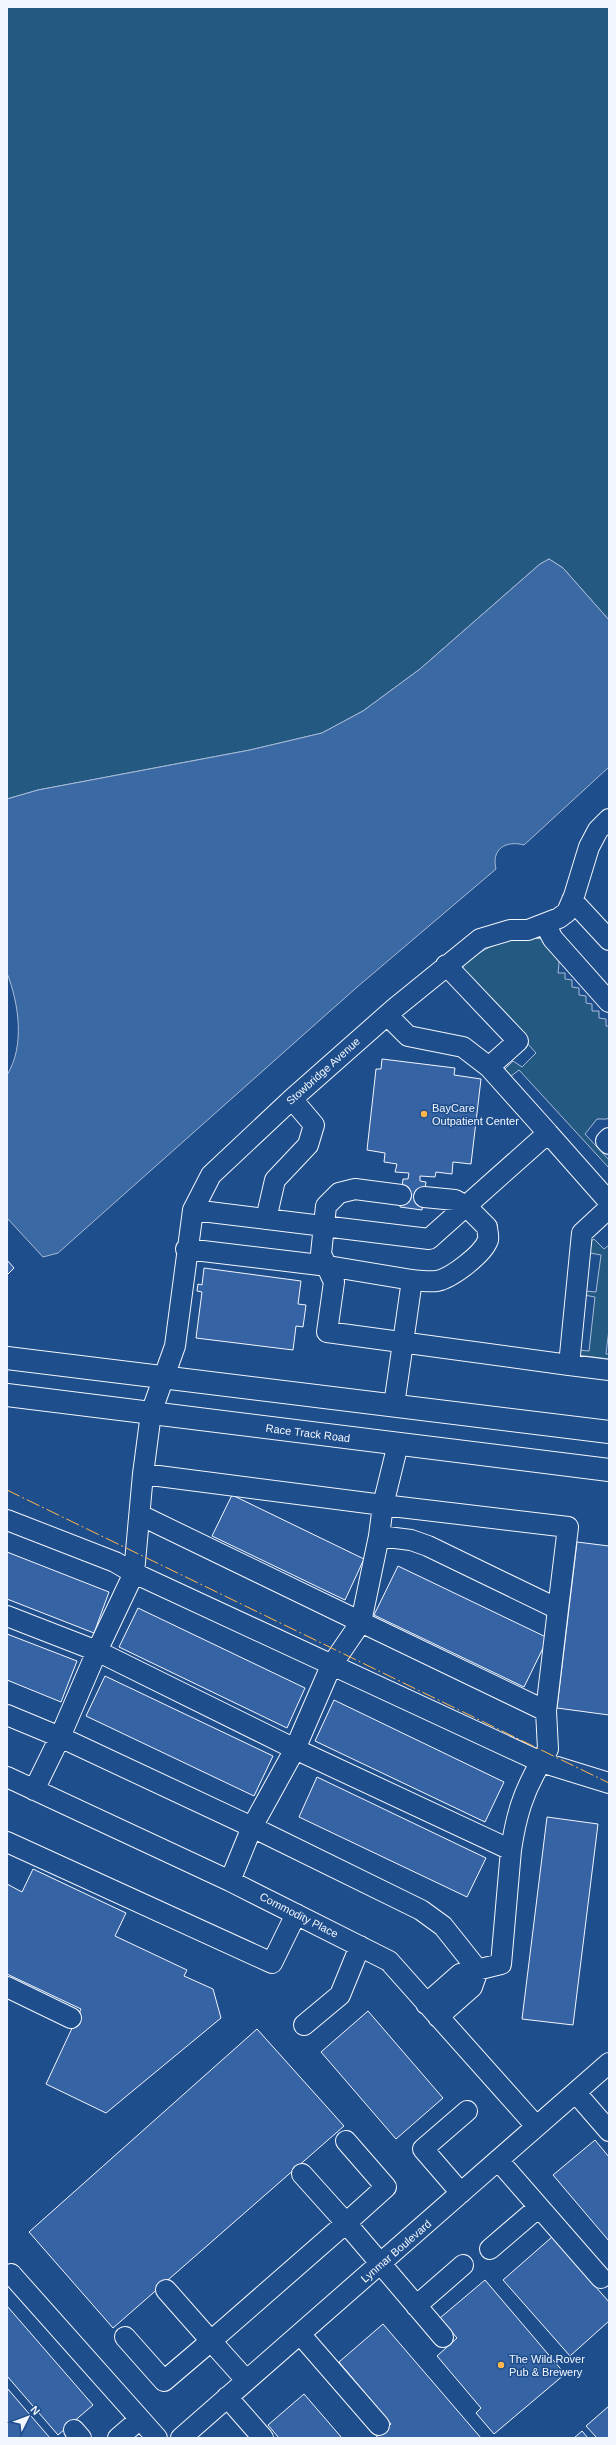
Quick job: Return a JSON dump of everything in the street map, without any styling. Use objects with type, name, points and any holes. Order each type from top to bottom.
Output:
[{"type":"main road","points":[[7,1358],[609,1432]]},
{"type":"main road","name":"Race Track Road","points":[[7,1395],[609,1470]]},
{"type":"street","name":"Stowbridge Avenue","points":[[34,1790],[60,1737],[97,1651],[134,1573],[143,1474],[151,1413],[174,1346],[186,1249],[193,1210],[211,1176],[220,1164],[387,1015],[446,965],[480,939],[510,930],[528,930],[559,918],[567,912],[589,847],[598,830],[609,819]]},
{"type":"street","points":[[572,900],[609,940]]},
{"type":"street","points":[[545,924],[553,939],[609,1002]]},
{"type":"street","points":[[446,965],[518,1041],[489,1067]]},
{"type":"street","points":[[387,1015],[408,1036],[463,1047],[489,1067],[609,1202]]},
{"type":"street","points":[[266,1219],[275,1180],[308,1145],[314,1125],[292,1099]]},
{"type":"street","points":[[193,1210],[429,1239],[548,1133]]},
{"type":"street","points":[[609,1138],[606,1141],[609,1144]]},
{"type":"street","points":[[401,1195],[355,1189],[339,1193],[326,1206],[321,1254],[328,1266],[334,1282],[327,1332],[609,1370]]},
{"type":"street","points":[[186,1249],[328,1266],[431,1282],[446,1278],[466,1264],[482,1248],[488,1239],[487,1227],[466,1206],[455,1200],[424,1196]]},
{"type":"street","points":[[569,1365],[582,1233],[609,1208]]},
{"type":"street","points":[[394,1405],[412,1280]]},
{"type":"street","points":[[230,1881],[252,1826],[294,1749],[331,1666],[361,1622],[379,1536],[383,1505],[398,1444]]},
{"type":"street","points":[[143,1474],[568,1527],[546,1711],[548,1749],[528,1783],[516,1815],[511,1850],[501,1964],[460,1974],[432,2011]]},
{"type":"street","points":[[140,1515],[546,1711]]},
{"type":"street","points":[[7,1520],[115,1562],[134,1573],[331,1666],[541,1762],[609,1783]]},
{"type":"street","points":[[379,1536],[411,1540],[428,1546],[558,1609]]},
{"type":"street","points":[[7,1616],[97,1651],[294,1749],[511,1850]]},
{"type":"street","points":[[7,1715],[60,1737],[252,1826],[421,1910],[443,1926],[478,1970]]},
{"type":"street","name":"Commodity Place","points":[[7,1778],[230,1881],[389,1961],[536,2126]]},
{"type":"street","points":[[7,1842],[272,1963],[296,1914]]},
{"type":"street","points":[[304,2025],[340,1995],[360,1946]]},
{"type":"street","points":[[7,1987],[71,2018]]},
{"type":"street","name":"Lynmar Boulevard","points":[[181,2438],[246,2380],[381,2265],[536,2126],[609,2063]]},
{"type":"street","points":[[576,2093],[609,2131]]},
{"type":"street","points":[[461,2193],[422,2149],[466,2111]]},
{"type":"street","points":[[125,2337],[164,2381],[346,2223],[386,2187],[346,2141]]},
{"type":"street","points":[[498,2160],[601,2278]]},
{"type":"street","points":[[302,2174],[346,2223],[443,2337]]},
{"type":"street","points":[[490,2249],[539,2207]]},
{"type":"street","points":[[416,2306],[463,2265]]},
{"type":"street","points":[[11,2274],[157,2438]]},
{"type":"street","points":[[166,2290],[246,2380]]},
{"type":"street","points":[[300,2334],[379,2425]]},
{"type":"street","points":[[227,2397],[262,2438]]},
{"type":"street","points":[[118,2438],[140,2419]]},
{"type":"shaded area","points":[[7,7],[609,7],[609,620],[563,568],[549,559],[540,564],[420,669],[363,711],[322,733],[250,750],[38,790],[7,799]]},
{"type":"shaded area","points":[[549,559],[563,568],[609,620],[609,767],[524,845],[511,844],[501,848],[496,856],[496,869],[356,988],[58,1253],[43,1257],[7,1218],[7,1075],[13,1064],[16,1051],[18,1025],[15,998],[7,973],[7,799],[38,790],[250,750],[322,733],[363,711],[420,669],[540,564]]},
{"type":"shaded area","points":[[529,938],[545,939],[560,953],[558,973],[565,973],[565,979],[572,980],[572,987],[579,988],[579,995],[586,996],[586,1003],[592,1004],[592,1011],[599,1011],[599,1018],[606,1019],[606,1026],[609,1026],[609,1117],[607,1119],[597,1119],[585,1134],[609,1160],[609,1168],[519,1070],[510,1077],[503,1071],[513,1061],[522,1067],[536,1053],[463,971],[463,966],[486,949],[501,943]]},
{"type":"shaded area","points":[[594,1239],[604,1249],[609,1245],[609,1329],[606,1354],[609,1354],[609,1359],[577,1355],[578,1350],[589,1351],[595,1297],[584,1295],[585,1291],[596,1292],[601,1255],[590,1253],[590,1242]]},
{"type":"building","name":"BayCare Outpatient Center","points":[[382,1059],[455,1068],[454,1075],[481,1079],[471,1164],[453,1162],[452,1174],[436,1172],[435,1177],[420,1176],[420,1181],[426,1182],[422,1210],[400,1207],[403,1179],[408,1179],[409,1173],[395,1172],[397,1164],[384,1162],[385,1153],[367,1150],[376,1069],[381,1069]]},
{"type":"building","points":[[7,1260],[14,1268],[7,1275]]},
{"type":"building","points":[[204,1268],[301,1281],[298,1304],[306,1305],[303,1327],[296,1326],[293,1350],[196,1338],[202,1292],[197,1291],[198,1284],[202,1285]]},
{"type":"building","points":[[232,1495],[364,1559],[345,1600],[212,1536]]},
{"type":"building","points":[[577,1542],[609,1546],[609,1715],[557,1708]]},
{"type":"building","points":[[7,1552],[109,1592],[94,1633],[7,1599]]},
{"type":"building","points":[[398,1566],[548,1638],[524,1687],[374,1615]]},
{"type":"building","points":[[138,1608],[305,1688],[287,1728],[119,1647]]},
{"type":"building","points":[[7,1634],[77,1661],[61,1702],[7,1680]]},
{"type":"building","points":[[105,1676],[273,1756],[254,1796],[86,1716]]},
{"type":"building","points":[[334,1700],[504,1782],[485,1822],[315,1741]]},
{"type":"building","points":[[317,1777],[486,1858],[467,1897],[299,1817]]},
{"type":"building","points":[[547,1817],[598,1824],[573,2025],[522,2019]]},
{"type":"building","points":[[33,1869],[126,1913],[115,1936],[187,1970],[184,1976],[213,1989],[221,2018],[106,2113],[46,2084],[81,2009],[7,1974],[7,1884],[22,1892]]},
{"type":"building","points":[[368,2011],[443,2098],[396,2139],[321,2052]]},
{"type":"building","points":[[257,2029],[344,2126],[113,2328],[29,2232]]},
{"type":"building","points":[[595,2140],[609,2157],[609,2241],[553,2175]]},
{"type":"building","points":[[552,2237],[609,2302],[609,2321],[570,2356],[503,2280]]},
{"type":"building","name":"The Wild Rover Pub & Brewery","points":[[485,2280],[565,2374],[494,2434],[476,2413],[481,2408],[437,2356],[457,2338],[440,2318]]},
{"type":"building","points":[[7,2306],[93,2405],[58,2435],[7,2376]]},
{"type":"building","points":[[383,2324],[481,2438],[375,2438],[391,2424],[339,2362]]},
{"type":"building","points":[[7,2388],[50,2438],[7,2438]]},
{"type":"building","points":[[304,2394],[342,2438],[279,2438],[268,2425]]},
{"type":"building","points":[[609,2406],[609,2438],[597,2438],[586,2426]]},
{"type":"building","points":[[582,2431],[588,2438],[574,2438]]},
{"type":"power","points":[[7,1490],[609,1783]]},
{"type":"place","name":"BayCare Outpatient Center","points":[[424,1114]]},
{"type":"place","name":"The Wild Rover Pub & Brewery","points":[[501,2365]]}]
